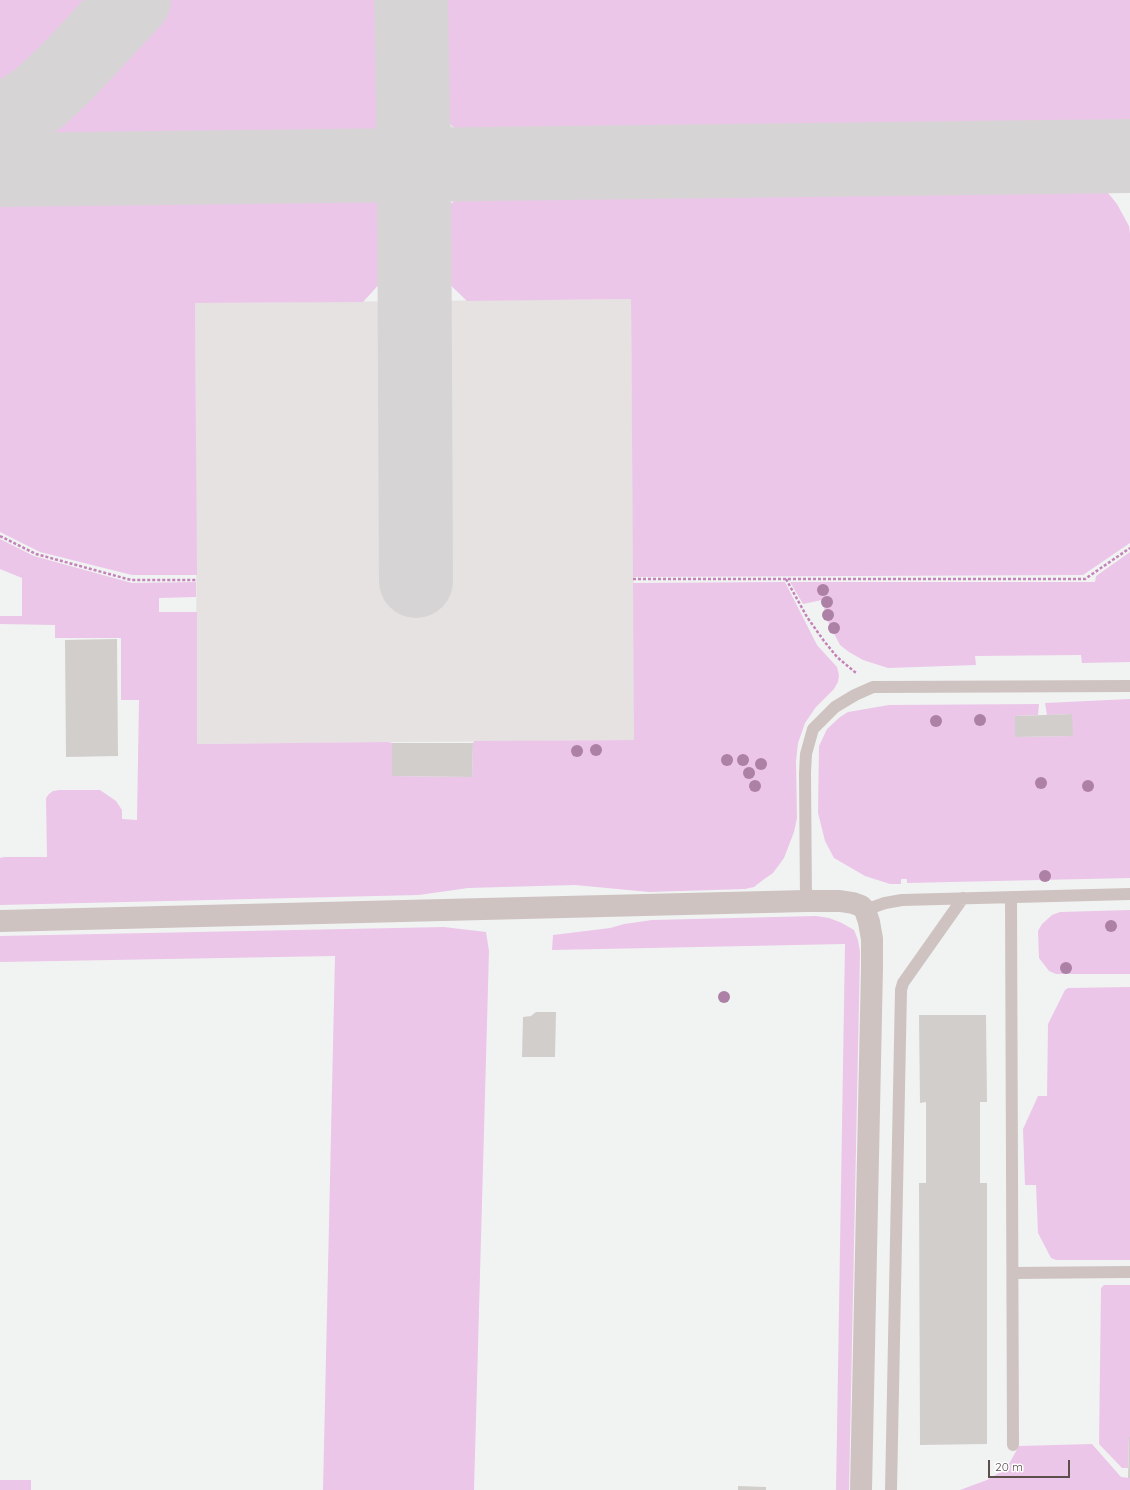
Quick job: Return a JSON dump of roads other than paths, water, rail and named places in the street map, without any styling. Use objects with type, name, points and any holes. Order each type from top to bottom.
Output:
[{"type":"street","points":[[0,921],[840,901],[861,906],[865,910],[872,939],[861,1490]]},
{"type":"lane","points":[[806,902],[806,754],[813,729],[835,707],[855,695],[873,687],[1130,686]]},
{"type":"lane","points":[[865,910],[885,902],[902,900],[1130,894]]},
{"type":"lane","points":[[1011,897],[1013,1444]]},
{"type":"lane","points":[[891,1490],[900,990],[903,983],[963,898]]},
{"type":"lane","points":[[1013,1273],[1130,1272]]}]
